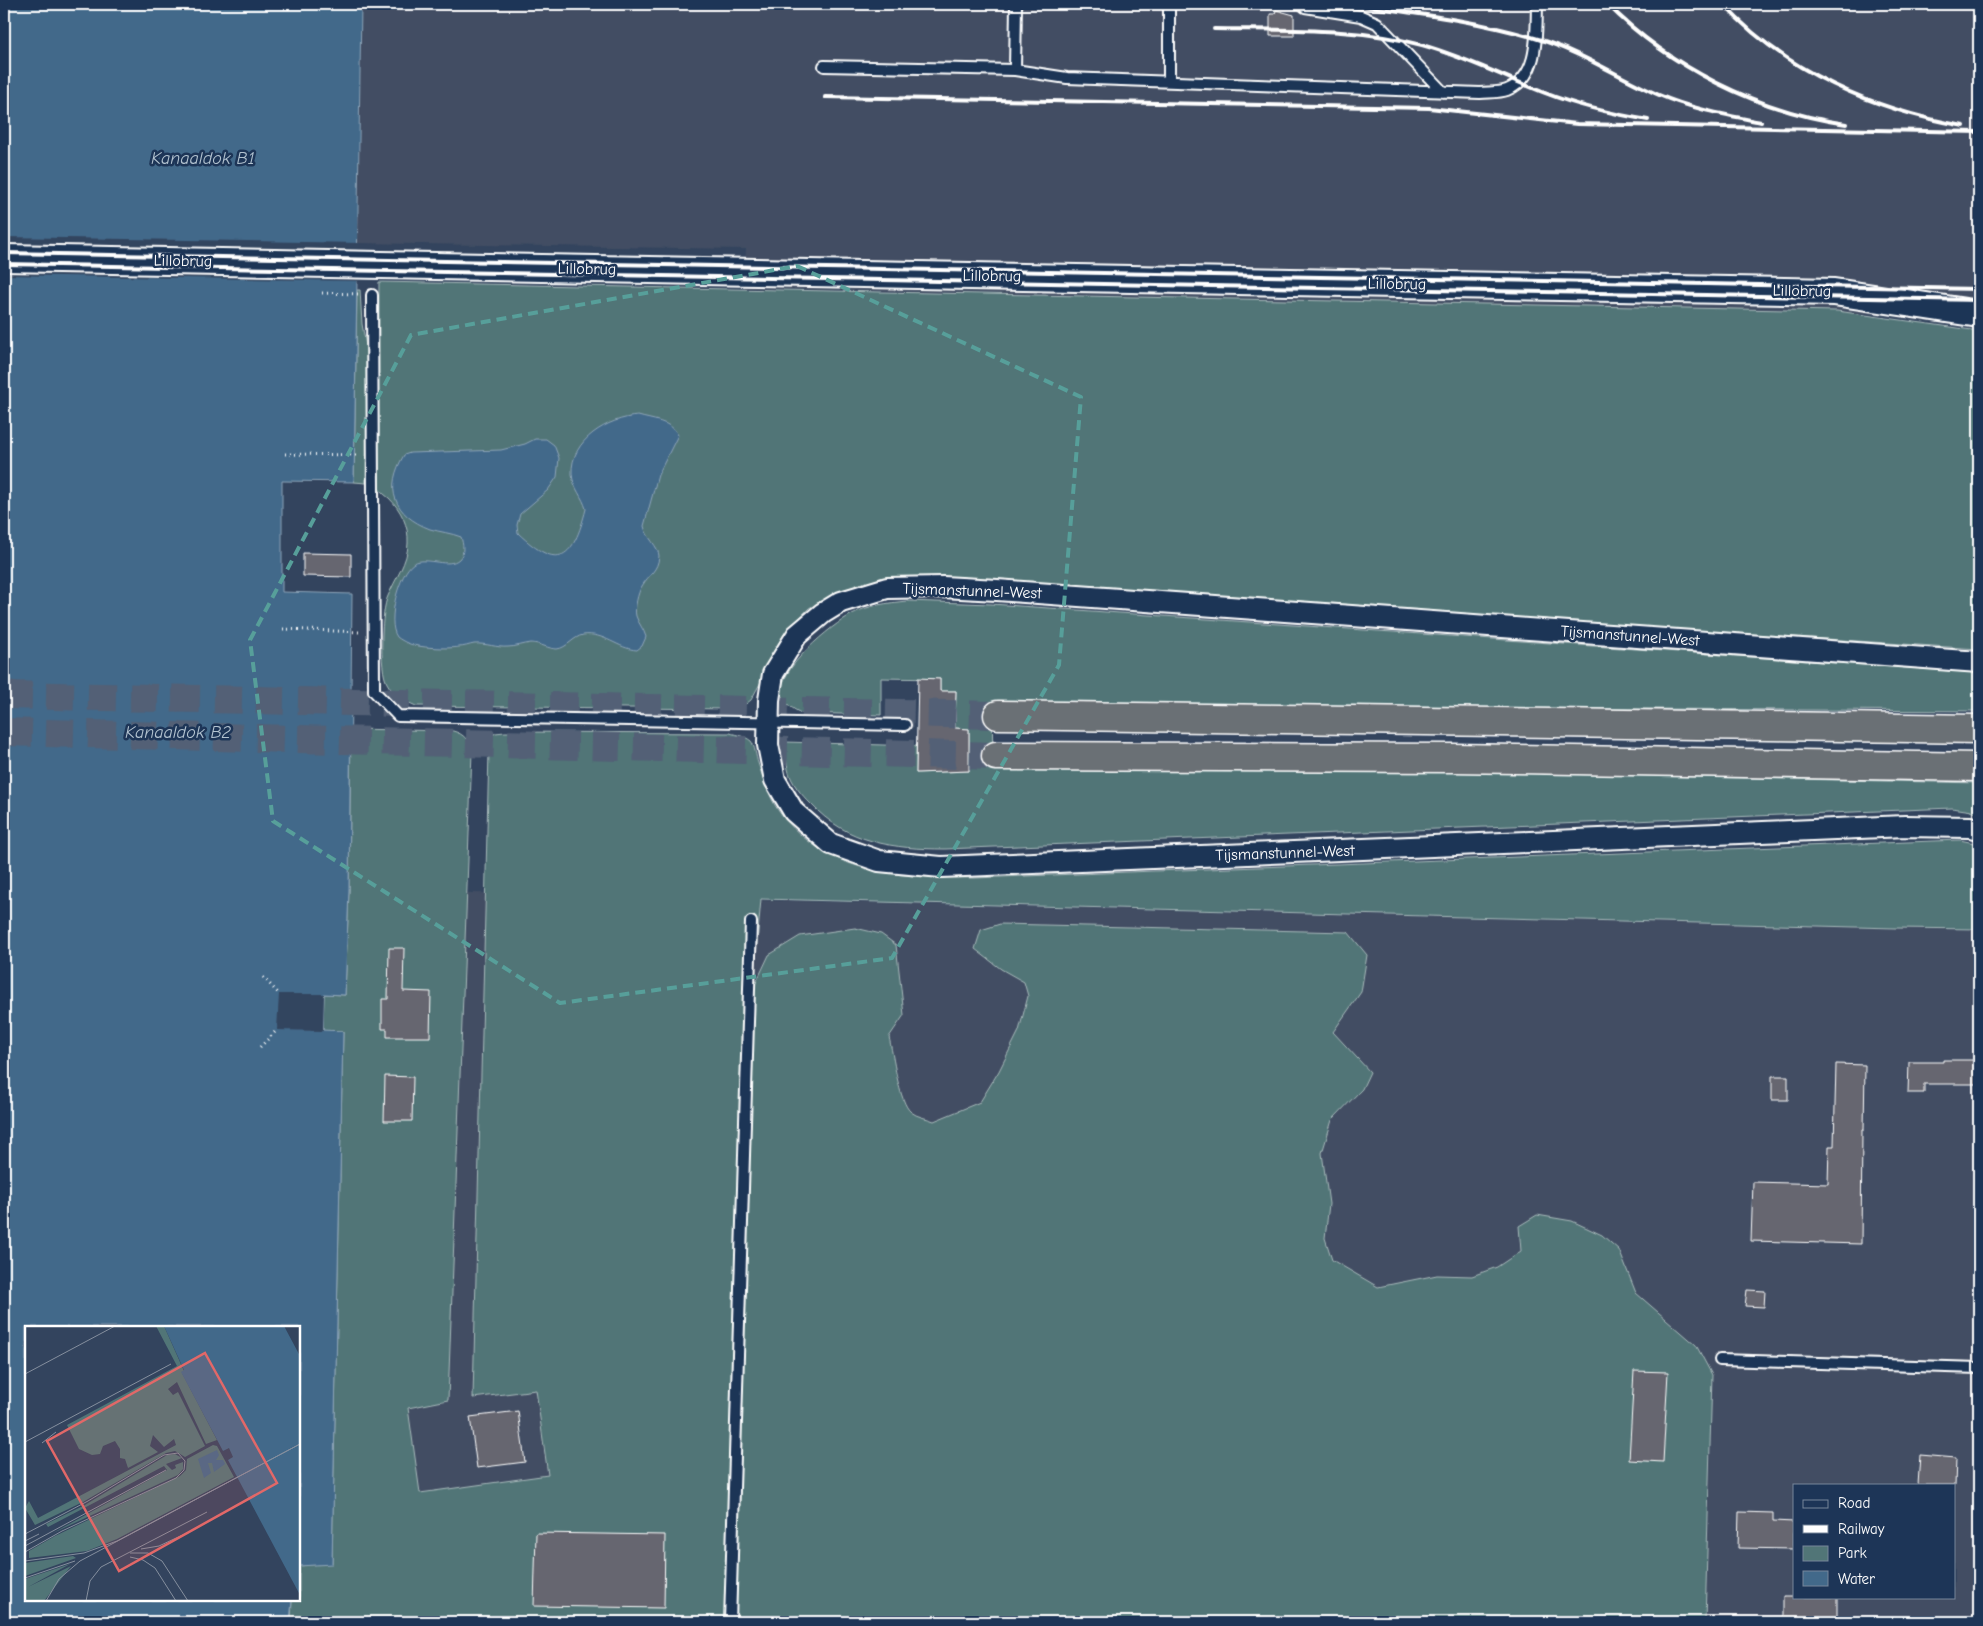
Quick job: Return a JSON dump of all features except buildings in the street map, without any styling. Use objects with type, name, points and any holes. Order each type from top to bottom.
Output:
[{"type":"highway","points":[[998,716],[1979,729]]},
{"type":"highway","points":[[996,756],[1444,758],[1979,766]]},
{"type":"street","name":"Lillobrug","points":[[4,258],[1834,292],[1854,293],[1931,308],[1979,314]]},
{"type":"street","name":"Tijsmanstunnel-West","points":[[1979,662],[997,590],[943,587],[887,588],[841,602],[823,613],[797,636],[773,674],[768,723],[768,745],[775,780],[794,812],[831,844],[879,861],[940,867],[1905,826],[1970,827],[1979,829]]},
{"type":"lane","points":[[1014,70],[1016,4]]},
{"type":"lane","points":[[1305,4],[1305,7],[1361,16],[1377,24],[1443,92]]},
{"type":"lane","points":[[824,66],[1014,70],[1068,78],[1169,80],[1443,92],[1480,93],[1505,91],[1519,82],[1528,72],[1532,62],[1535,48],[1537,4]]},
{"type":"lane","points":[[1169,8],[1169,80]]},
{"type":"lane","points":[[372,295],[374,691],[398,716],[905,725]]},
{"type":"lane","points":[[730,1622],[751,922]]},
{"type":"lane","points":[[1720,1360],[1979,1368]]},
{"type":"path","points":[[322,293],[372,295]]},
{"type":"path","points":[[285,454],[373,455]]},
{"type":"path","points":[[283,629],[374,632]]},
{"type":"path","points":[[264,977],[279,994]]},
{"type":"path","points":[[260,1047],[277,1030]]},
{"type":"highlighted area","points":[[797,266],[1081,397],[1059,665],[892,958],[560,1003],[273,821],[250,640],[411,335]]},
{"type":"shaded area","points":[[361,4],[1979,4],[1979,316],[744,288],[746,249],[358,243]]},
{"type":"shaded area","points":[[349,890],[1979,929],[1979,1622],[291,1622],[292,1601],[300,1601],[300,1566],[332,1564]]},
{"type":"green space","points":[[379,282],[1837,311],[1979,331],[1979,649],[1445,614],[1080,586],[896,578],[859,584],[809,608],[784,634],[770,657],[763,678],[751,700],[742,707],[733,709],[416,706],[404,700],[393,691],[384,676],[383,666],[382,640],[386,603],[406,557],[408,537],[406,524],[401,513],[378,487]]},
{"type":"green space","points":[[357,290],[360,290],[362,324],[368,357],[366,483],[354,482]]},
{"type":"green space","points":[[907,601],[991,604],[1979,673],[1979,711],[992,705],[993,762],[1979,783],[1979,812],[1952,808],[945,849],[890,845],[872,841],[840,827],[811,804],[791,779],[787,766],[785,742],[916,746],[916,773],[969,771],[969,729],[955,728],[956,691],[940,691],[940,679],[881,678],[881,715],[801,713],[787,704],[782,695],[782,685],[796,661],[807,649],[843,620],[858,611],[872,606]]},
{"type":"green space","points":[[351,729],[453,731],[466,738],[472,752],[448,1400],[408,1408],[420,1493],[548,1475],[536,1390],[473,1398],[489,751],[491,739],[495,733],[730,733],[744,737],[752,743],[765,784],[775,806],[784,818],[804,837],[825,852],[848,863],[871,870],[921,876],[974,878],[1960,840],[1979,844],[1979,929],[761,899],[753,989],[769,955],[800,936],[855,928],[881,934],[896,945],[904,1015],[889,1037],[897,1078],[903,1099],[911,1112],[934,1121],[980,1102],[999,1071],[1019,1031],[1028,996],[1024,982],[1001,969],[975,949],[981,930],[1000,924],[1348,932],[1367,955],[1361,992],[1333,1032],[1370,1072],[1362,1089],[1332,1120],[1322,1153],[1329,1204],[1325,1238],[1332,1260],[1378,1287],[1437,1275],[1472,1276],[1497,1267],[1521,1251],[1519,1226],[1537,1215],[1572,1221],[1602,1235],[1619,1250],[1636,1293],[1696,1345],[1712,1375],[1705,1622],[291,1622],[292,1601],[300,1601],[300,1566],[332,1563],[343,1031],[323,1031],[324,994],[345,995],[349,890]]},
{"type":"water","name":"Kanaaldok B2","points":[[4,4],[361,4],[354,482],[282,481],[282,592],[352,594],[349,890],[345,995],[324,994],[323,1030],[343,1031],[332,1564],[300,1566],[300,1326],[25,1326],[25,1601],[292,1601],[290,1622],[4,1622]]},
{"type":"water","points":[[638,416],[666,424],[675,430],[678,435],[658,475],[644,526],[659,556],[657,565],[639,592],[637,601],[636,616],[646,637],[642,646],[637,650],[630,649],[598,636],[583,635],[564,647],[557,649],[531,643],[511,647],[474,644],[454,648],[433,648],[412,645],[397,637],[394,630],[394,609],[403,576],[414,563],[419,561],[454,562],[461,557],[463,548],[461,537],[430,529],[417,523],[400,508],[396,499],[394,479],[404,455],[410,453],[501,450],[525,444],[535,439],[546,439],[554,445],[559,458],[557,477],[548,490],[520,514],[517,525],[518,533],[532,545],[544,553],[554,556],[570,549],[576,539],[586,509],[574,484],[572,474],[573,462],[577,451],[584,441],[603,426],[615,421]]},
{"type":"pier","points":[[4,237],[360,243],[360,281],[4,275]]},
{"type":"pier","points":[[279,994],[324,994],[323,1031],[277,1030]]},
{"type":"tunnel","points":[[4,695],[998,715]]},
{"type":"tunnel","points":[[4,732],[996,756]]},
{"type":"railway","points":[[1348,4],[1468,22],[1515,32],[1554,44],[1671,100],[1709,111],[1761,122]]},
{"type":"railway","points":[[1607,4],[1659,48],[1687,67],[1717,83],[1780,109],[1846,124]]},
{"type":"railway","points":[[1723,4],[1775,50],[1833,84],[1897,110],[1964,126]]},
{"type":"railway","points":[[1214,29],[1344,32],[1396,39],[1454,55],[1570,102],[1648,120]]},
{"type":"railway","points":[[825,97],[1429,108],[1577,124],[1979,132]]},
{"type":"railway","points":[[4,253],[1979,289]]},
{"type":"railway","points":[[4,264],[1979,300]]},
{"type":"water label","name":"Kanaaldok B1","points":[[203,158]]}]
